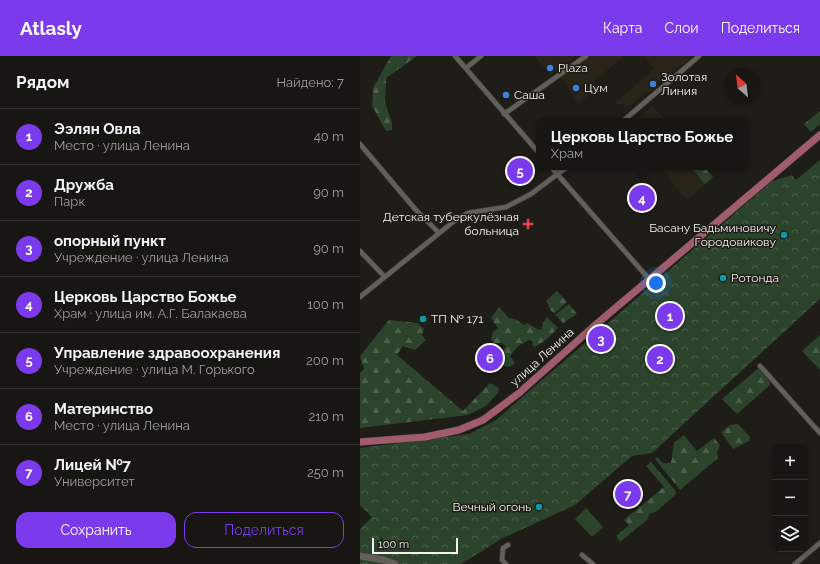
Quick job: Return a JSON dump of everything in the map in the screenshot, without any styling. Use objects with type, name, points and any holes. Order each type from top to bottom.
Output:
[{"type":"main road","name":"улица Ленина","points":[[360,442],[424,437],[459,430],[483,420],[519,393],[649,279],[820,135]]},
{"type":"main road","points":[[360,556],[384,560],[395,564]]},
{"type":"street","points":[[455,56],[536,150]]},
{"type":"street","points":[[466,68],[481,56]]},
{"type":"street","points":[[504,114],[586,56]]},
{"type":"street","points":[[627,118],[699,56]]},
{"type":"street","points":[[360,144],[415,209],[438,232]]},
{"type":"street","points":[[554,170],[649,279]]},
{"type":"street","points":[[360,297],[438,232],[468,213],[506,207],[531,194],[563,170]]},
{"type":"street","points":[[360,251],[384,276]]},
{"type":"street","points":[[760,366],[820,433]]},
{"type":"street","points":[[795,564],[820,543]]},
{"type":"street","points":[[506,564],[502,560],[503,548],[508,545]]},
{"type":"street","points":[[582,555],[593,564]]},
{"type":"shaded area","points":[[535,56],[576,56],[550,75]]},
{"type":"shaded area","points":[[590,56],[624,56],[590,85],[589,95],[578,103],[561,77]]},
{"type":"shaded area","points":[[644,56],[691,56],[686,64],[679,66],[648,93],[647,91],[629,107],[615,103],[654,69]]},
{"type":"shaded area","points":[[653,106],[663,118],[639,118]]},
{"type":"shaded area","points":[[662,170],[707,170],[713,177],[687,200]]},
{"type":"green space","points":[[391,56],[417,56],[386,78],[385,102],[392,123],[392,130],[386,131],[372,106],[373,88]]},
{"type":"green space","points":[[820,111],[820,124],[811,132],[804,124]]},
{"type":"green space","points":[[820,160],[820,299],[652,453],[632,456],[575,505],[501,539],[461,564],[360,564],[360,529],[372,517],[360,505],[360,448],[469,434],[496,420],[772,181],[792,175],[796,180]]},
{"type":"green space","points":[[693,170],[707,170],[713,177],[705,184]]},
{"type":"green space","points":[[557,291],[567,302],[555,313],[551,311],[546,301]]},
{"type":"green space","points":[[569,304],[577,314],[563,323],[555,315]]},
{"type":"green space","points":[[499,307],[509,318],[515,319],[524,325],[527,323],[539,330],[542,329],[543,323],[547,317],[558,328],[546,340],[535,347],[532,345],[533,342],[529,340],[518,346],[510,356],[515,363],[510,367],[505,366],[497,359],[506,346],[501,343],[494,343],[491,339],[493,332],[498,328],[491,318]]},
{"type":"green space","points":[[389,320],[417,323],[424,329],[422,335],[426,340],[415,350],[403,346],[397,355],[463,411],[490,383],[499,388],[498,393],[486,406],[468,415],[360,428],[360,373],[364,369],[360,356]]},
{"type":"green space","points":[[820,335],[820,370],[802,351]]},
{"type":"green space","points":[[759,368],[770,381],[770,385],[737,414],[722,399]]},
{"type":"green space","points":[[738,424],[750,437],[749,441],[733,449],[721,432],[730,425]]},
{"type":"green space","points":[[684,435],[697,451],[714,438],[720,445],[717,452],[718,458],[680,490],[655,459],[657,457],[663,463],[671,463],[674,443]]},
{"type":"green space","points":[[651,462],[675,490],[676,494],[657,511],[649,514],[647,520],[620,542],[616,536],[629,525],[624,520],[664,487],[646,466]]},
{"type":"green space","points":[[586,508],[603,527],[592,537],[575,519]]},
{"type":"place","name":"Plaza","points":[[550,68]]},
{"type":"place","name":"Золотая Линия","points":[[653,84]]},
{"type":"place","name":"Цум","points":[[576,88]]},
{"type":"place","name":"Саша","points":[[506,95]]},
{"type":"place","name":"Управление здравоохранения","points":[[520,171]]},
{"type":"place","name":"Церковь Царство Божье","points":[[642,198]]},
{"type":"place","name":"Детская туберкулёзная больница","points":[[528,224]]},
{"type":"place","name":"Басану Бадьминовичу Городовикову","points":[[784,235]]},
{"type":"place","name":"Ротонда","points":[[723,278]]},
{"type":"place","name":"Ээлян Овла","points":[[670,316]]},
{"type":"place","name":"ТП № 171","points":[[423,319]]},
{"type":"place","name":"опорный пункт","points":[[601,339]]},
{"type":"place","name":"Материнство","points":[[490,358]]},
{"type":"place","name":"Дружба","points":[[660,359]]},
{"type":"place","name":"Лицей №7","points":[[628,494]]},
{"type":"place","name":"Вечный огонь","points":[[539,507]]}]
